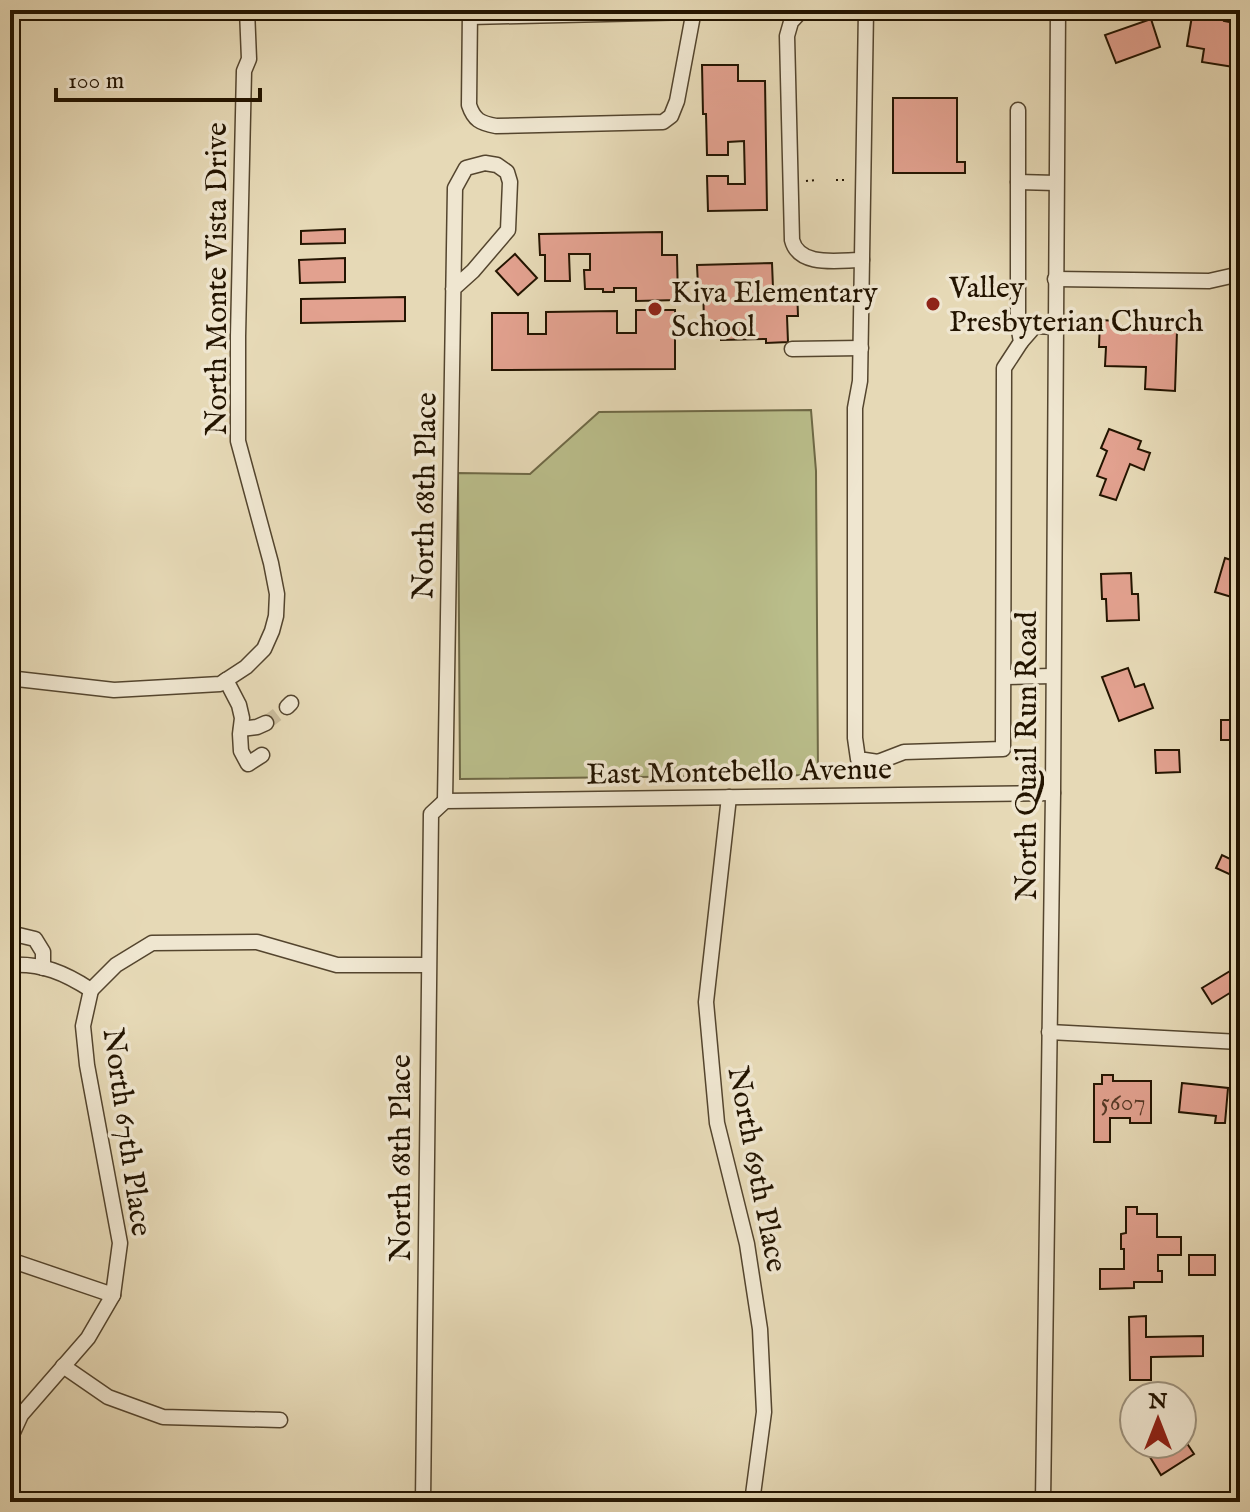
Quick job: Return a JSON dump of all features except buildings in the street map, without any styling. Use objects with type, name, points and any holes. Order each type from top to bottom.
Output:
[{"type":"street","name":"North Monte Vista Drive","points":[[226,680],[246,667],[264,649],[276,616],[277,594],[238,441],[244,71],[249,59],[247,10]]},
{"type":"street","points":[[802,10],[791,22],[787,36],[792,240],[795,249],[805,259],[862,260]]},
{"type":"street","points":[[866,10],[861,348],[855,408],[855,738],[858,759],[878,762],[904,752],[1003,749],[1004,368],[1035,326],[1055,327]]},
{"type":"street","name":"North Quail Run Road","points":[[1043,1502],[1053,793],[1058,10]]},
{"type":"street","points":[[694,11],[677,101],[671,116],[663,122],[483,124],[473,118],[469,105],[470,13],[694,11]]},
{"type":"street","points":[[1018,110],[1018,325],[1021,342]]},
{"type":"street","name":"North 68th Place","points":[[423,1502],[431,814],[445,801],[453,289],[455,188],[466,168],[485,163],[497,165],[507,172],[510,182],[508,230],[453,289]]},
{"type":"street","points":[[1018,182],[1056,183]]},
{"type":"street","points":[[1055,279],[1209,281],[1240,274]]},
{"type":"street","points":[[792,349],[861,348]]},
{"type":"street","points":[[10,676],[114,690],[220,684],[226,680],[242,718],[241,751],[248,764],[262,755]]},
{"type":"street","points":[[1004,677],[1053,676]]},
{"type":"street","points":[[241,729],[266,723]]},
{"type":"street","name":"East Montebello Avenue","points":[[445,801],[1053,793]]},
{"type":"street","name":"North 69th Place","points":[[729,797],[706,1002],[717,1123],[747,1244],[760,1329],[764,1412],[752,1502]]},
{"type":"street","points":[[10,933],[35,939],[43,952],[43,968]]},
{"type":"street","points":[[10,965],[43,968],[69,976],[91,990],[116,965],[152,943],[257,942],[337,965],[428,965]]},
{"type":"street","name":"North 67th Place","points":[[10,1439],[21,1415],[88,1338],[113,1295],[120,1243],[87,1065],[83,1026],[91,990]]},
{"type":"street","points":[[1049,1032],[1240,1042]]},
{"type":"street","points":[[10,1260],[113,1295]]},
{"type":"street","points":[[63,1366],[108,1397],[163,1417],[280,1420]]},
{"type":"path","points":[[836,180],[854,179]]},
{"type":"path","points":[[799,181],[816,180]]},
{"type":"green space","points":[[811,410],[816,471],[818,775],[460,779],[458,473],[530,474],[599,412]]},
{"type":"tunnel","points":[[266,723],[287,707]]},
{"type":"place","name":"Valley Presbyterian Church","points":[[933,304]]},
{"type":"place","name":"Kiva Elementary School","points":[[655,309]]}]
